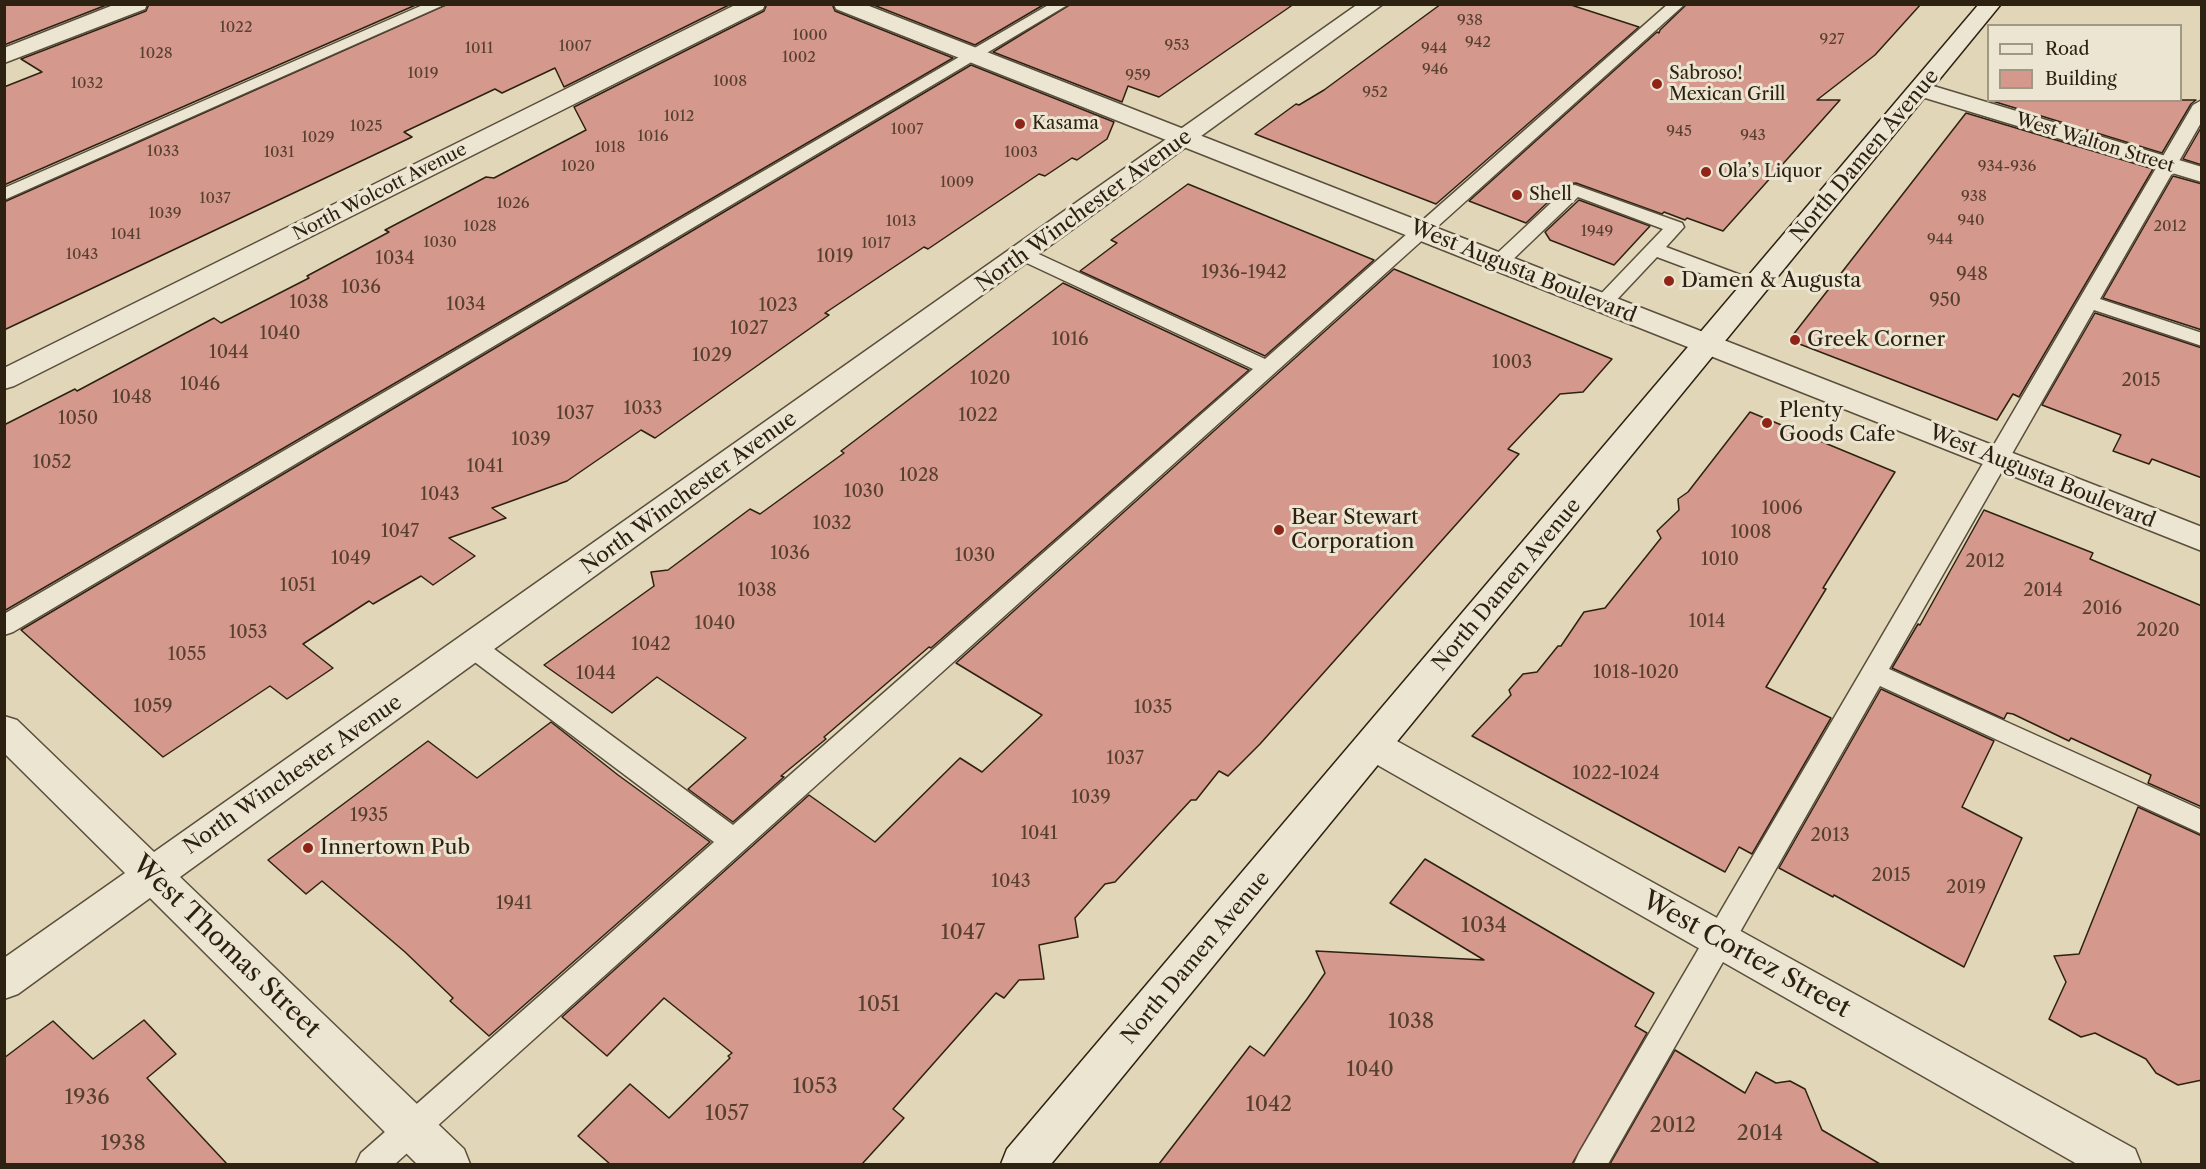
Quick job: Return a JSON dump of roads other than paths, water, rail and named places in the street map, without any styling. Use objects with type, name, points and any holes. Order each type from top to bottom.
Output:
[{"type":"street","points":[[4,56],[137,4]]},
{"type":"street","name":"North Wolcott Avenue","points":[[4,380],[754,4]]},
{"type":"street","name":"West Augusta Boulevard","points":[[844,4],[2202,540]]},
{"type":"street","name":"North Winchester Avenue","points":[[4,981],[1373,4]]},
{"type":"street","name":"North Damen Avenue","points":[[1023,1164],[1991,4]]},
{"type":"street","name":"West Walton Street","points":[[1920,89],[2202,175]]},
{"type":"street","name":"West Thomas Street","points":[[4,730],[448,1164]]},
{"type":"street","name":"West Cortez Street","points":[[1373,745],[2119,1164]]},
{"type":"lane","points":[[4,195],[439,4]]},
{"type":"lane","points":[[4,626],[1062,4]]},
{"type":"lane","points":[[372,1164],[1678,4]]},
{"type":"lane","points":[[1590,1164],[2202,105]]},
{"type":"lane","points":[[1498,263],[1575,190],[1675,227],[1602,304]]},
{"type":"lane","points":[[1654,249],[1755,287]]},
{"type":"lane","points":[[1023,254],[1268,368]]},
{"type":"lane","points":[[2088,301],[2202,340]]},
{"type":"lane","points":[[473,648],[735,842]]},
{"type":"lane","points":[[1874,672],[2202,823]]},
{"type":"place","name":"Sabroso! Mexican Grill","points":[[1657,84]]},
{"type":"place","name":"Kasama","points":[[1020,124]]},
{"type":"place","name":"Ola’s Liquor","points":[[1706,172]]},
{"type":"place","name":"Shell","points":[[1517,195]]},
{"type":"place","name":"Damen & Augusta","points":[[1669,281]]},
{"type":"place","name":"Greek Corner","points":[[1795,340]]},
{"type":"place","name":"Plenty Goods Cafe","points":[[1767,423]]},
{"type":"place","name":"Bear Stewart Corporation","points":[[1279,530]]},
{"type":"place","name":"Innertown Pub","points":[[308,848]]}]
